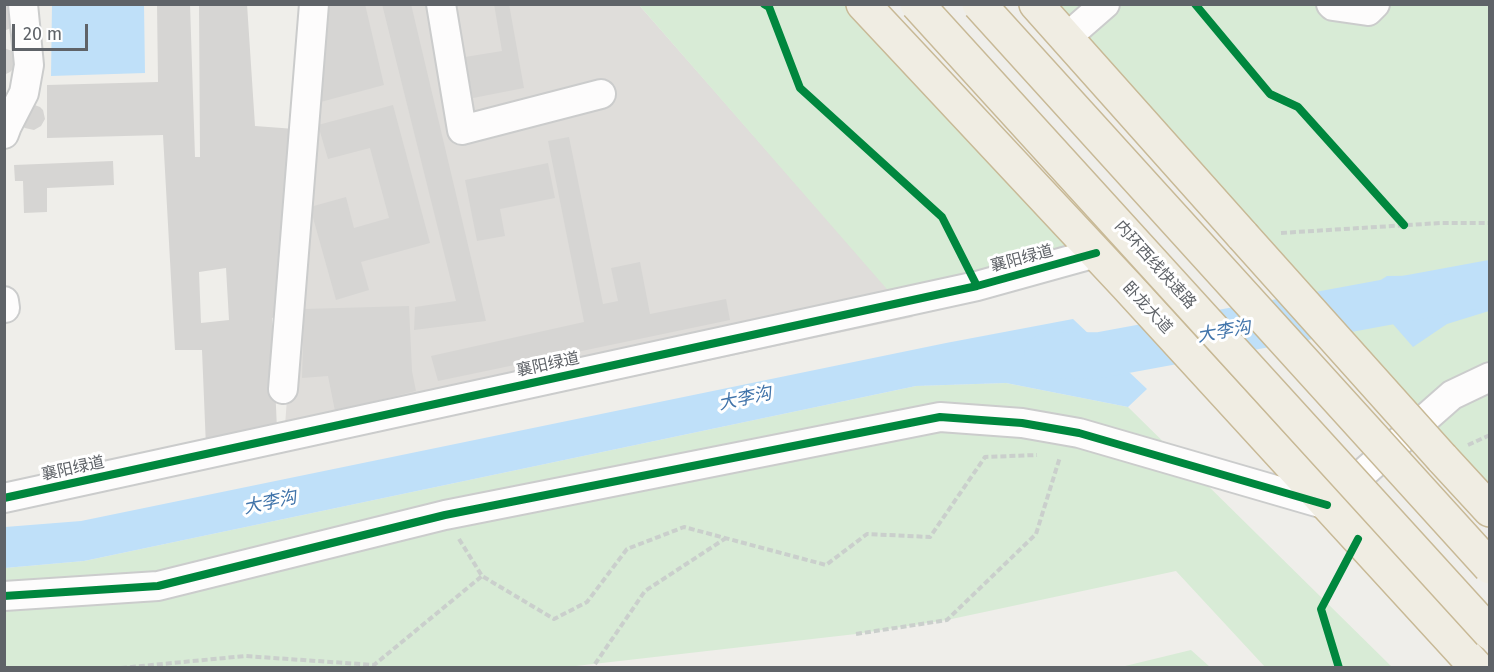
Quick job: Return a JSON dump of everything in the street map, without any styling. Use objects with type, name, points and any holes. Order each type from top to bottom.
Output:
[{"type":"highway","name":"卧龙大道","points":[[863,4],[1126,285],[1477,668]]},
{"type":"highway","name":"内环西线快速路","points":[[917,4],[1490,633]]},
{"type":"highway","points":[[979,4],[1490,567]]},
{"type":"highway","points":[[1036,4],[1490,510]]},
{"type":"street","points":[[4,134],[24,93],[28,65],[23,4]]},
{"type":"street","points":[[283,389],[314,4]]},
{"type":"street","points":[[441,4],[462,130],[601,93]]},
{"type":"street","points":[[1066,38],[1105,4]]},
{"type":"street","points":[[1331,4],[1368,11],[1375,4]]},
{"type":"street","name":"襄阳绿道","points":[[4,498],[976,286],[1096,253]]},
{"type":"street","points":[[4,301],[5,308]]},
{"type":"street","points":[[4,596],[158,586],[445,515],[940,417],[1022,423],[1079,433],[1327,505],[1452,395],[1490,377]]},
{"type":"path","points":[[1396,217],[1404,225]]},
{"type":"path","points":[[1243,236],[1440,223],[1490,223]]},
{"type":"path","points":[[856,634],[947,620],[1036,534],[1062,453],[1050,454]]},
{"type":"path","points":[[445,515],[482,576],[554,619],[587,602],[627,549],[684,527],[826,565],[867,534],[930,537],[985,457],[1040,454]]},
{"type":"path","points":[[595,664],[645,591],[726,538]]},
{"type":"path","points":[[121,668],[245,656],[374,665],[482,576]]},
{"type":"shaded area","points":[[314,5],[639,5],[913,317],[283,452],[307,134]]},
{"type":"green space","points":[[639,5],[861,5],[1096,253],[899,303]]},
{"type":"green space","points":[[1036,5],[1489,5],[1489,510]]},
{"type":"green space","points":[[1006,383],[1128,407],[1392,667],[1265,667],[1176,571],[947,620],[856,634],[567,667],[5,668],[5,568],[84,561],[916,386]]},
{"type":"green space","points":[[1191,650],[1210,667],[1121,667]]},
{"type":"water","points":[[52,5],[144,5],[145,73],[51,76]]},
{"type":"water","points":[[1489,267],[1489,311],[1447,324],[1413,347],[1364,291],[1387,276],[1459,275]]},
{"type":"water","points":[[1073,319],[1147,389],[1128,407],[1006,383],[916,386],[84,561],[5,568],[5,527],[81,521],[946,343]]},
{"type":"building","points":[[157,4],[190,4],[195,157],[200,157],[199,4],[247,4],[255,126],[295,129],[283,315],[272,318],[277,429],[206,447],[202,350],[175,350],[163,135],[47,138],[47,85],[158,82]],"holes":[[[226,268],[229,320],[201,323],[199,272]]]},
{"type":"building","points":[[324,4],[365,4],[384,85],[317,103]]},
{"type":"building","points":[[382,4],[411,4],[486,321],[414,330],[415,307],[456,301]]},
{"type":"building","points":[[494,4],[509,4],[524,88],[473,98],[465,57],[502,51]]},
{"type":"building","points":[[4,5],[12,8],[13,27],[4,31]]},
{"type":"building","points":[[4,48],[14,54],[15,67],[4,75]]},
{"type":"building","points":[[32,104],[43,110],[45,119],[41,126],[34,130],[22,126]]},
{"type":"building","points":[[393,105],[430,243],[361,262],[369,290],[336,300],[310,207],[346,197],[354,228],[389,218],[370,148],[328,159],[318,125]]},
{"type":"building","points":[[569,137],[603,304],[618,301],[611,268],[640,262],[650,314],[726,299],[730,320],[438,381],[431,356],[584,322],[548,141]]},
{"type":"building","points":[[113,161],[114,185],[47,188],[47,212],[24,213],[23,181],[15,181],[14,165]]},
{"type":"building","points":[[548,163],[555,198],[500,209],[505,236],[477,241],[465,180]]},
{"type":"building","points":[[409,306],[412,371],[416,391],[335,411],[328,376],[302,378],[304,309]]},
{"type":"waterway","name":"大李沟","points":[[1047,356],[1100,355],[1490,283]]},
{"type":"cycle path","points":[[764,4],[769,7],[800,88],[942,217],[977,286]]},
{"type":"cycle path","points":[[1195,4],[1270,94],[1298,107],[1404,225]]},
{"type":"cycle path","points":[[4,498],[977,286],[1096,253]]},
{"type":"cycle path","points":[[4,596],[158,586],[445,515],[940,417],[1022,423],[1079,433],[1327,505]]},
{"type":"cycle path","points":[[1339,668],[1321,609],[1358,539]]}]
